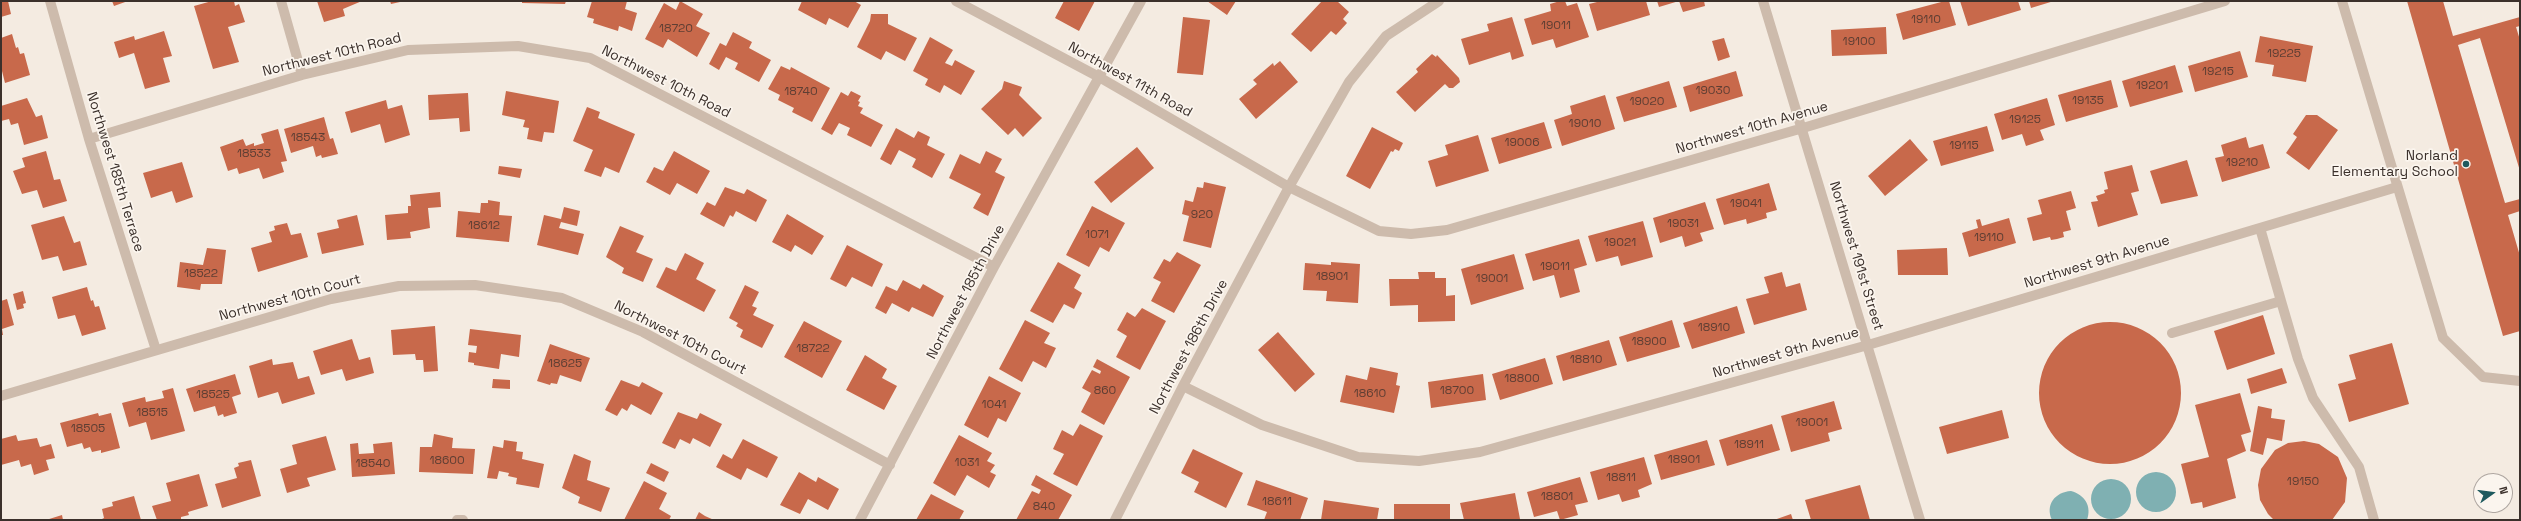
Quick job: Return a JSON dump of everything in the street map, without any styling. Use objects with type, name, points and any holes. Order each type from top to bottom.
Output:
[{"type":"street","name":"Northwest 185th Terrace","points":[[50,1],[89,139],[156,350]]},
{"type":"street","points":[[281,1],[302,75]]},
{"type":"street","name":"Northwest 11th Road","points":[[956,1],[1099,77],[1289,187]]},
{"type":"street","name":"Northwest 185th Drive","points":[[860,520],[994,267],[1141,1]]},
{"type":"street","points":[[1289,187],[1349,82],[1381,42],[1392,32],[1439,1]]},
{"type":"street","name":"Northwest 191st Street","points":[[1763,1],[1803,128],[1920,520]]},
{"type":"street","name":"Northwest 10th Avenue","points":[[1289,187],[1379,230],[1418,233],[1447,230],[1803,128],[2225,1]]},
{"type":"street","points":[[2342,1],[2443,338],[2483,377],[2520,381]]},
{"type":"street","name":"Northwest 10th Road","points":[[89,139],[302,75],[408,50],[518,46],[590,58],[994,267]]},
{"type":"street","name":"Northwest 186th Drive","points":[[1115,520],[1183,386],[1289,187]]},
{"type":"street","name":"Northwest 9th Avenue","points":[[1183,386],[1262,425],[1358,458],[1419,462],[1480,452],[1868,345],[2397,187]]},
{"type":"street","points":[[2260,228],[2298,359],[2313,398],[2359,467],[2374,520]]},
{"type":"street","name":"Northwest 10th Court","points":[[1,396],[331,299],[399,286],[475,285],[562,298],[643,332],[890,465]]},
{"type":"street","points":[[2172,333],[2281,301]]},
{"type":"street","points":[[457,520],[464,520]]},
{"type":"water","points":[[2160,472],[2167,475],[2173,481],[2176,492],[2175,500],[2167,509],[2160,512],[2152,512],[2145,509],[2137,500],[2136,488],[2139,481],[2148,473]]},
{"type":"water","points":[[2115,479],[2122,482],[2128,488],[2131,499],[2130,507],[2122,516],[2115,519],[2107,519],[2100,516],[2092,507],[2091,495],[2094,488],[2103,480]]},
{"type":"water","points":[[2071,491],[2084,498],[2089,510],[2087,520],[2052,520],[2050,509],[2053,500],[2060,494]]},
{"type":"building","points":[[1,1],[8,1],[11,14],[1,17]]},
{"type":"building","points":[[112,1],[128,1],[114,6]]},
{"type":"building","points":[[212,1],[234,1],[235,6],[239,4],[245,22],[228,27],[239,62],[213,69],[194,6]]},
{"type":"building","points":[[317,1],[362,1],[343,9],[345,16],[324,22]]},
{"type":"building","points":[[390,1],[400,1],[400,2],[391,4]]},
{"type":"building","points":[[522,1],[566,1],[565,4],[522,3]]},
{"type":"building","points":[[592,1],[627,1],[625,9],[637,13],[632,31],[619,26],[618,31],[593,23],[594,19],[587,17]]},
{"type":"building","points":[[680,1],[703,14],[696,26],[710,33],[697,57],[668,39],[663,48],[645,39],[664,3],[676,10]]},
{"type":"building","points":[[802,1],[854,1],[861,5],[848,28],[829,18],[826,25],[798,10]]},
{"type":"building","points":[[1064,1],[1095,1],[1079,31],[1055,18]]},
{"type":"building","points":[[1207,1],[1236,1],[1227,15]]},
{"type":"building","points":[[1322,1],[1337,1],[1349,12],[1343,19],[1347,23],[1336,35],[1331,31],[1311,52],[1291,34]]},
{"type":"building","points":[[1565,1],[1567,6],[1577,3],[1589,37],[1556,48],[1553,39],[1532,45],[1524,19],[1551,11],[1550,4]]},
{"type":"building","points":[[1601,1],[1646,1],[1650,15],[1597,31],[1589,4]]},
{"type":"building","points":[[1657,1],[1679,1],[1659,7]]},
{"type":"building","points":[[1679,1],[1704,1],[1705,6],[1683,12]]},
{"type":"building","points":[[1949,1],[1956,25],[1903,40],[1896,14]]},
{"type":"building","points":[[1960,1],[2018,1],[2021,10],[1968,26]]},
{"type":"building","points":[[2029,1],[2054,1],[2031,8]]},
{"type":"building","points":[[2407,1],[2443,1],[2453,36],[2520,17],[2520,26],[2516,27],[2520,40],[2520,171],[2480,38],[2458,45],[2505,203],[2520,199],[2520,211],[2508,215],[2520,256],[2520,331],[2503,336]]},
{"type":"building","points":[[871,14],[888,14],[888,24],[917,38],[905,61],[886,51],[881,60],[857,47],[870,21]]},
{"type":"building","points":[[1183,17],[1210,20],[1203,75],[1177,73]]},
{"type":"building","points":[[1512,17],[1524,56],[1512,60],[1510,52],[1469,65],[1461,39],[1489,31],[1487,24]]},
{"type":"building","points":[[1886,27],[1887,54],[1832,56],[1831,30]]},
{"type":"building","points":[[164,31],[172,56],[163,58],[170,82],[145,89],[134,53],[119,58],[114,42],[134,36],[135,40]]},
{"type":"building","points":[[733,32],[752,42],[749,48],[771,60],[759,82],[735,69],[738,63],[726,57],[719,70],[709,64],[720,43],[726,46]]},
{"type":"building","points":[[12,34],[16,48],[18,47],[20,54],[24,53],[30,75],[5,83],[1,67],[1,38]]},
{"type":"building","points":[[2260,36],[2313,46],[2306,82],[2272,76],[2274,65],[2255,62]]},
{"type":"building","points":[[930,37],[953,50],[945,63],[952,66],[955,60],[975,71],[961,95],[944,85],[940,93],[925,85],[928,79],[913,71]]},
{"type":"building","points":[[1724,38],[1730,57],[1718,61],[1712,41]]},
{"type":"building","points":[[2240,51],[2248,77],[2195,92],[2188,66]]},
{"type":"building","points":[[1432,54],[1436,57],[1437,55],[1459,78],[1460,82],[1453,88],[1449,88],[1445,84],[1415,112],[1396,92],[1418,72],[1416,69]]},
{"type":"building","points":[[1280,61],[1298,82],[1256,119],[1239,99],[1257,84],[1253,80],[1273,63],[1274,66]]},
{"type":"building","points":[[2175,65],[2183,92],[2130,107],[2122,81]]},
{"type":"building","points":[[781,66],[790,70],[791,67],[830,88],[812,122],[792,112],[794,108],[778,100],[780,95],[768,89]]},
{"type":"building","points":[[1736,71],[1743,96],[1690,112],[1683,87]]},
{"type":"building","points":[[2111,80],[2118,107],[2066,122],[2058,95]]},
{"type":"building","points":[[1004,81],[1022,87],[1019,95],[1042,118],[1023,137],[1015,128],[1008,135],[981,109],[1002,89]]},
{"type":"building","points":[[1669,81],[1677,107],[1624,122],[1616,97]]},
{"type":"building","points":[[506,91],[559,101],[554,133],[544,132],[542,142],[527,139],[529,128],[523,127],[525,120],[502,115]]},
{"type":"building","points":[[851,91],[861,96],[858,101],[860,102],[858,106],[863,108],[860,113],[883,125],[871,147],[847,135],[850,128],[839,123],[832,135],[821,129],[841,92],[848,96]]},
{"type":"building","points":[[468,93],[470,131],[460,132],[459,118],[429,120],[428,95]]},
{"type":"building","points":[[1605,95],[1615,129],[1562,146],[1554,120],[1572,114],[1570,106]]},
{"type":"building","points":[[27,98],[36,117],[42,115],[48,138],[24,145],[18,123],[11,125],[9,119],[1,121],[1,106]]},
{"type":"building","points":[[2047,98],[2055,125],[2040,130],[2044,140],[2026,146],[2022,134],[2002,140],[1994,114]]},
{"type":"building","points":[[386,100],[388,109],[402,105],[410,135],[385,143],[380,124],[351,133],[345,112]]},
{"type":"building","points":[[587,107],[600,112],[598,118],[635,134],[619,173],[605,167],[601,177],[584,171],[593,150],[573,141]]},
{"type":"building","points":[[2306,115],[2317,115],[2338,130],[2309,170],[2286,153],[2297,137],[2293,134]]},
{"type":"building","points":[[324,117],[330,139],[333,138],[338,154],[322,158],[321,155],[316,157],[313,146],[291,153],[284,129]]},
{"type":"building","points":[[1544,122],[1552,148],[1499,164],[1491,138]]},
{"type":"building","points":[[1987,126],[1994,151],[1941,166],[1933,141]]},
{"type":"building","points":[[1372,127],[1403,143],[1399,151],[1395,149],[1393,152],[1391,151],[1370,189],[1346,176]]},
{"type":"building","points":[[896,128],[914,138],[918,131],[930,137],[927,145],[945,154],[932,178],[912,167],[916,159],[899,150],[891,165],[880,159]]},
{"type":"building","points":[[278,129],[287,161],[281,162],[284,172],[263,179],[259,168],[239,174],[237,168],[228,171],[220,147],[243,139],[246,146],[254,143],[254,146],[264,143],[261,134]]},
{"type":"building","points":[[1478,135],[1489,171],[1436,187],[1428,161],[1448,155],[1445,145]]},
{"type":"building","points":[[2246,137],[2249,148],[2263,144],[2270,168],[2222,182],[2215,158],[2224,156],[2221,145]]},
{"type":"building","points":[[1910,139],[1928,160],[1885,196],[1868,176]]},
{"type":"building","points":[[1137,147],[1154,168],[1111,203],[1094,182]]},
{"type":"building","points":[[46,151],[54,180],[60,179],[67,201],[43,208],[37,190],[22,194],[13,171],[25,167],[22,158]]},
{"type":"building","points":[[674,151],[710,171],[697,194],[677,183],[670,195],[646,182],[654,167],[663,171]]},
{"type":"building","points":[[986,151],[1002,159],[995,172],[1005,177],[988,216],[973,208],[981,194],[949,178],[960,154],[980,164]]},
{"type":"building","points":[[2187,160],[2198,196],[2161,204],[2150,171]]},
{"type":"building","points":[[182,162],[193,197],[176,203],[172,191],[151,198],[143,173]]},
{"type":"building","points":[[2132,165],[2139,191],[2131,193],[2138,215],[2098,227],[2091,202],[2098,201],[2096,196],[2105,193],[2104,190],[2108,189],[2104,172]]},
{"type":"building","points":[[499,166],[522,169],[520,178],[498,174]]},
{"type":"building","points":[[1204,182],[1226,187],[1211,248],[1183,241],[1189,216],[1182,214],[1185,200],[1193,202],[1197,187],[1203,188]]},
{"type":"building","points":[[1769,183],[1777,210],[1766,213],[1767,218],[1747,224],[1746,219],[1724,225],[1716,199]]},
{"type":"building","points":[[725,187],[744,194],[747,189],[767,200],[756,222],[736,211],[733,217],[730,215],[724,227],[700,214],[707,202],[715,206]]},
{"type":"building","points":[[2071,191],[2076,208],[2066,211],[2071,230],[2063,232],[2064,237],[2051,240],[2050,237],[2033,241],[2027,218],[2042,214],[2038,200]]},
{"type":"building","points":[[440,192],[441,207],[428,208],[430,228],[410,232],[411,238],[387,240],[385,215],[408,213],[408,206],[411,206],[410,195]]},
{"type":"building","points":[[488,200],[500,202],[499,215],[512,216],[509,242],[456,237],[458,211],[480,213],[481,203],[488,203]]},
{"type":"building","points":[[1705,202],[1714,229],[1700,233],[1703,241],[1685,247],[1682,236],[1660,243],[1653,218]]},
{"type":"building","points":[[1092,206],[1125,223],[1109,252],[1100,247],[1089,267],[1066,255]]},
{"type":"building","points":[[564,207],[580,211],[577,226],[561,222],[559,228],[584,234],[578,255],[537,245],[544,215],[561,219]]},
{"type":"building","points":[[787,214],[824,236],[812,255],[795,245],[791,252],[772,242]]},
{"type":"building","points":[[357,215],[364,245],[322,254],[317,233],[339,228],[337,220]]},
{"type":"building","points":[[64,216],[74,243],[80,241],[87,265],[63,271],[58,256],[42,260],[31,225]]},
{"type":"building","points":[[2009,218],[2016,243],[1969,257],[1962,233],[1978,228],[1976,220],[1980,219],[1982,226]]},
{"type":"building","points":[[1643,221],[1653,257],[1621,266],[1618,256],[1596,262],[1588,236]]},
{"type":"building","points":[[287,223],[291,235],[301,233],[308,257],[258,272],[251,248],[272,242],[269,232],[275,230],[274,226]]},
{"type":"building","points":[[620,226],[644,236],[636,252],[653,259],[643,282],[622,273],[624,268],[606,257]]},
{"type":"building","points":[[1579,239],[1587,265],[1574,269],[1580,292],[1560,298],[1554,275],[1533,281],[1525,254]]},
{"type":"building","points":[[847,245],[883,264],[872,287],[852,277],[846,287],[830,279]]},
{"type":"building","points":[[207,248],[226,250],[222,284],[201,284],[200,290],[177,287],[180,262],[203,265]]},
{"type":"building","points":[[1947,248],[1948,275],[1898,275],[1897,250]]},
{"type":"building","points":[[1177,252],[1201,265],[1174,313],[1151,301],[1161,282],[1153,278],[1164,259],[1170,262]]},
{"type":"building","points":[[685,253],[704,263],[696,279],[716,290],[704,312],[656,287],[666,267],[676,271]]},
{"type":"building","points":[[1514,254],[1524,289],[1471,305],[1461,269]]},
{"type":"building","points":[[1058,262],[1081,275],[1074,288],[1082,293],[1074,309],[1064,304],[1053,323],[1030,311]]},
{"type":"building","points":[[1331,262],[1360,264],[1358,303],[1326,301],[1327,291],[1303,290],[1305,263],[1331,265]]},
{"type":"building","points":[[1418,272],[1435,272],[1435,278],[1446,278],[1446,296],[1455,295],[1455,321],[1418,322],[1418,305],[1390,306],[1389,279],[1419,279]]},
{"type":"building","points":[[1782,272],[1786,287],[1800,283],[1807,310],[1754,325],[1746,299],[1769,293],[1764,277]]},
{"type":"building","points":[[903,280],[920,289],[923,284],[944,296],[933,317],[912,307],[909,312],[892,303],[886,314],[875,308],[886,286],[897,291]]},
{"type":"building","points":[[745,285],[759,292],[752,306],[757,308],[753,315],[774,325],[762,348],[740,337],[743,330],[736,326],[738,323],[729,318]]},
{"type":"building","points":[[87,287],[91,301],[93,300],[95,307],[99,306],[106,329],[82,336],[75,315],[58,319],[52,297]]},
{"type":"building","points":[[23,291],[26,303],[23,304],[24,308],[17,310],[13,294]]},
{"type":"building","points":[[7,299],[14,325],[2,329],[3,335],[1,335],[1,301]]},
{"type":"building","points":[[1737,306],[1745,333],[1692,349],[1683,323]]},
{"type":"building","points":[[1142,308],[1166,321],[1140,370],[1116,357],[1127,336],[1117,330],[1127,312],[1135,317]]},
{"type":"building","points":[[2263,315],[2275,354],[2227,370],[2214,331]]},
{"type":"building","points":[[1025,320],[1050,333],[1044,343],[1056,348],[1046,368],[1033,361],[1022,382],[999,369]]},
{"type":"building","points":[[1672,320],[1680,347],[1627,362],[1619,337]]},
{"type":"building","points":[[804,321],[842,341],[822,378],[784,357]]},
{"type":"building","points":[[2110,322],[2137,328],[2155,338],[2165,348],[2175,366],[2181,393],[2175,420],[2165,438],[2155,448],[2137,458],[2110,464],[2083,458],[2065,448],[2055,438],[2045,420],[2039,393],[2045,366],[2055,348],[2065,338],[2083,328]]},
{"type":"building","points":[[435,326],[438,371],[424,372],[423,360],[416,360],[415,354],[393,355],[391,330]]},
{"type":"building","points":[[470,329],[521,335],[519,357],[501,354],[499,369],[474,365],[474,363],[468,362],[469,352],[476,353],[477,346],[468,345]]},
{"type":"building","points":[[1278,332],[1315,374],[1295,392],[1258,350]]},
{"type":"building","points":[[352,339],[359,360],[370,357],[374,373],[346,381],[342,369],[321,375],[313,351]]},
{"type":"building","points":[[1609,340],[1617,365],[1563,381],[1556,356]]},
{"type":"building","points":[[2392,343],[2409,404],[2349,422],[2338,384],[2356,379],[2349,355]]},
{"type":"building","points":[[550,344],[590,358],[581,382],[560,375],[557,384],[551,383],[550,385],[537,381]]},
{"type":"building","points":[[865,355],[887,369],[882,378],[897,386],[884,410],[846,390]]},
{"type":"building","points":[[1545,358],[1553,384],[1500,400],[1492,374]]},
{"type":"building","points":[[272,359],[273,365],[293,362],[298,379],[309,376],[315,394],[282,404],[278,392],[258,398],[249,366]]},
{"type":"building","points":[[1097,359],[1130,377],[1104,425],[1081,412],[1091,393],[1082,388],[1092,370],[1100,374],[1101,371],[1093,367]]},
{"type":"building","points":[[1370,367],[1398,373],[1396,385],[1400,386],[1394,413],[1340,402],[1346,375],[1367,380]]},
{"type":"building","points":[[2282,368],[2287,383],[2251,394],[2247,379]]},
{"type":"building","points":[[235,374],[241,394],[232,397],[237,413],[224,417],[223,414],[218,416],[215,406],[194,412],[186,389]]},
{"type":"building","points":[[1483,374],[1486,400],[1431,408],[1428,382]]},
{"type":"building","points":[[989,376],[1021,393],[1006,422],[998,418],[988,438],[964,425]]},
{"type":"building","points":[[493,379],[510,380],[510,389],[492,388]]},
{"type":"building","points":[[621,380],[639,387],[642,382],[663,393],[651,415],[631,404],[627,411],[622,408],[617,416],[605,410]]},
{"type":"building","points":[[173,388],[185,431],[151,440],[146,422],[129,427],[122,403],[145,397],[146,402],[164,398],[162,391]]},
{"type":"building","points":[[2240,393],[2251,432],[2241,435],[2246,451],[2227,459],[2236,498],[2203,508],[2202,502],[2191,504],[2181,464],[2209,457],[2195,405]]},
{"type":"building","points":[[1834,401],[1842,429],[1828,433],[1830,441],[1791,452],[1781,416]]},
{"type":"building","points":[[2258,406],[2272,409],[2271,418],[2285,420],[2282,441],[2267,438],[2263,455],[2250,451]]},
{"type":"building","points":[[2002,410],[2009,438],[1947,454],[1939,427]]},
{"type":"building","points":[[678,412],[697,419],[700,413],[722,424],[710,447],[693,438],[690,444],[680,439],[675,449],[662,443]]},
{"type":"building","points":[[98,413],[99,416],[111,413],[120,448],[101,453],[101,450],[92,452],[90,447],[84,449],[82,443],[67,447],[60,423]]},
{"type":"building","points":[[1080,424],[1103,436],[1077,486],[1053,474],[1064,454],[1053,449],[1062,430],[1073,436]]},
{"type":"building","points":[[1772,424],[1780,450],[1727,466],[1719,440]]},
{"type":"building","points":[[434,434],[453,438],[452,448],[475,449],[473,474],[419,472],[420,447],[432,447]]},
{"type":"building","points":[[16,435],[18,441],[37,438],[40,447],[51,444],[55,458],[46,460],[49,470],[34,475],[31,464],[21,467],[19,460],[1,465],[1,439]]},
{"type":"building","points":[[959,435],[992,453],[987,461],[995,465],[990,472],[996,475],[989,488],[967,475],[955,496],[933,483]]},
{"type":"building","points":[[326,436],[336,470],[307,478],[310,486],[287,493],[280,469],[297,464],[292,445]]},
{"type":"building","points":[[743,439],[778,457],[767,478],[747,468],[741,480],[716,467],[723,454],[732,459]]},
{"type":"building","points":[[504,440],[517,442],[516,451],[523,452],[522,459],[544,464],[539,488],[516,484],[517,478],[508,476],[509,473],[499,471],[497,479],[487,478],[493,446],[503,448]]},
{"type":"building","points":[[1707,440],[1715,465],[1661,480],[1654,455]]},
{"type":"building","points":[[2304,441],[2319,444],[2338,457],[2347,478],[2345,502],[2332,520],[2274,520],[2268,514],[2260,500],[2258,485],[2261,469],[2275,450],[2288,443]]},
{"type":"building","points":[[392,442],[395,474],[352,477],[350,444],[358,443],[359,454],[374,453],[373,444]]},
{"type":"building","points":[[1193,449],[1243,473],[1226,508],[1194,492],[1199,482],[1181,473]]},
{"type":"building","points":[[574,454],[591,461],[587,480],[610,488],[601,512],[578,503],[580,497],[562,488]]},
{"type":"building","points":[[1644,457],[1652,484],[1638,490],[1640,497],[1622,502],[1619,494],[1598,500],[1590,472]]},
{"type":"building","points":[[251,460],[261,496],[222,508],[215,484],[237,478],[234,468],[239,466],[238,463]]},
{"type":"building","points":[[651,463],[669,472],[664,482],[646,473]]},
{"type":"building","points":[[799,472],[816,482],[818,477],[839,489],[828,510],[808,499],[800,514],[780,505]]},
{"type":"building","points":[[199,474],[208,506],[188,512],[189,515],[181,517],[181,520],[157,520],[152,506],[171,501],[166,483]]},
{"type":"building","points":[[1036,475],[1072,495],[1058,520],[1016,520],[1032,491],[1039,494],[1041,490],[1031,485]]},
{"type":"building","points":[[1580,477],[1588,502],[1575,505],[1578,515],[1560,520],[1557,511],[1534,517],[1527,492]]},
{"type":"building","points":[[1256,480],[1308,498],[1300,520],[1264,520],[1267,512],[1247,505]]},
{"type":"building","points":[[644,481],[667,493],[659,509],[671,516],[669,520],[624,520]]},
{"type":"building","points":[[1860,485],[1870,520],[1811,520],[1805,500]]},
{"type":"building","points":[[1515,493],[1520,519],[1464,520],[1460,503]]},
{"type":"building","points":[[931,494],[964,511],[959,520],[916,520]]},
{"type":"building","points":[[134,496],[141,520],[100,520],[104,518],[102,509],[113,506],[112,502]]},
{"type":"building","points":[[1324,500],[1379,508],[1377,520],[1321,520]]},
{"type":"building","points":[[1394,504],[1450,504],[1450,520],[1394,520]]},
{"type":"building","points":[[699,512],[705,516],[714,520],[695,520]]},
{"type":"building","points":[[1791,514],[1793,520],[1774,520]]},
{"type":"building","points":[[62,515],[63,520],[46,520]]},
{"type":"place","name":"Norland Elementary School","points":[[2466,164]]}]
